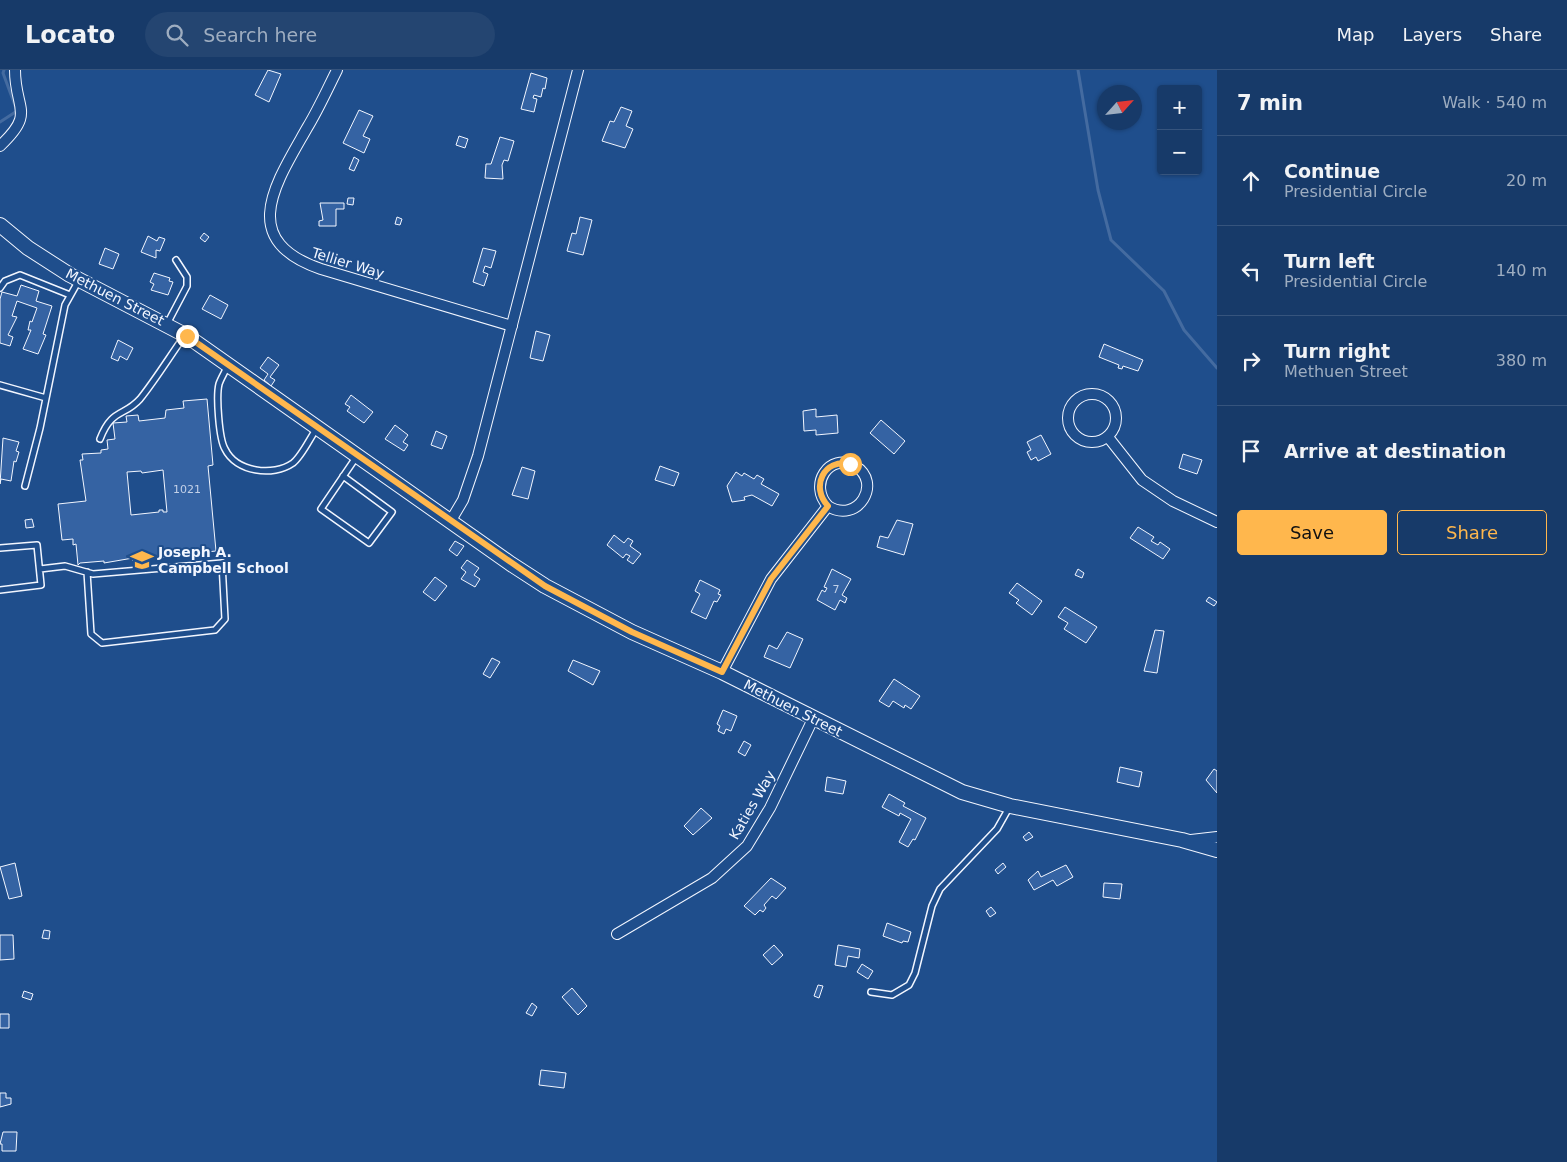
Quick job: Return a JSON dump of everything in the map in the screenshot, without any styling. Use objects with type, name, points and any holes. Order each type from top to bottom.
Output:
[{"type":"street","points":[[0,146],[12,134],[22,119],[15,70]]},
{"type":"street","name":"Tellier Way","points":[[336,70],[273,193],[270,220],[277,240],[283,250],[300,262],[321,270],[512,326]]},
{"type":"street","points":[[450,522],[472,478],[578,70]]},
{"type":"street","name":"Methuen Street","points":[[0,225],[28,248],[80,280],[185,334],[450,522],[545,586],[632,632],[722,672],[962,792],[1010,806],[1178,839],[1217,850]]},
{"type":"street","points":[[1089,394],[1104,397],[1111,402],[1115,408],[1116,424],[1108,437],[1101,441],[1085,441],[1072,431],[1068,416],[1075,401],[1089,394]]},
{"type":"street","points":[[1108,437],[1131,470],[1142,480],[1173,501],[1217,522]]},
{"type":"street","points":[[846,463],[859,469],[865,477],[867,487],[865,496],[859,504],[846,511],[828,506],[822,498],[819,488],[821,478],[827,469],[835,464],[846,463]]},
{"type":"street","points":[[722,672],[771,579],[828,506]]},
{"type":"street","name":"Katies Way","points":[[617,934],[712,878],[747,846],[770,808],[813,719]]},
{"type":"street","points":[[1178,839],[1197,840],[1217,837]]},
{"type":"lane","points":[[167,324],[187,286],[187,277],[176,260]]},
{"type":"lane","points":[[0,288],[5,281],[20,275],[70,295]]},
{"type":"lane","points":[[25,486],[46,398],[65,304],[80,280]]},
{"type":"lane","points":[[100,438],[105,426],[115,414],[138,400],[185,334]]},
{"type":"lane","points":[[228,364],[219,385],[218,411],[225,449],[243,466],[259,472],[283,468],[294,462],[318,427]]},
{"type":"lane","points":[[0,385],[46,398]]},
{"type":"lane","points":[[343,476],[392,512],[369,543],[321,509],[343,476],[357,456]]},
{"type":"lane","points":[[0,548],[37,545],[41,585],[0,590]]},
{"type":"lane","points":[[40,569],[65,566],[87,572],[93,574],[222,563],[225,619],[215,630],[102,643],[91,634],[87,572]]},
{"type":"lane","points":[[871,992],[892,995],[909,985],[915,973],[932,906],[940,889],[997,829],[1010,806]]},
{"type":"building","points":[[268,70],[281,74],[269,102],[255,95]]},
{"type":"building","points":[[531,73],[547,78],[541,97],[534,95],[533,98],[537,99],[534,112],[521,109]]},
{"type":"building","points":[[621,107],[632,111],[626,126],[633,129],[625,148],[602,141],[610,121],[614,122]]},
{"type":"building","points":[[359,110],[373,116],[363,136],[370,139],[364,153],[343,143]]},
{"type":"building","points":[[459,136],[468,139],[465,148],[456,145]]},
{"type":"building","points":[[500,137],[514,141],[508,161],[504,160],[502,165],[503,179],[485,178],[486,164],[491,164]]},
{"type":"building","points":[[354,157],[359,160],[354,171],[349,169]]},
{"type":"building","points":[[348,198],[354,198],[353,205],[347,204]]},
{"type":"building","points":[[320,203],[344,203],[344,209],[336,209],[336,226],[319,226],[319,221],[323,220]]},
{"type":"building","points":[[397,217],[402,219],[400,225],[395,224]]},
{"type":"building","points":[[580,217],[592,220],[583,255],[567,251],[572,233],[576,234]]},
{"type":"building","points":[[204,233],[209,237],[205,242],[200,238]]},
{"type":"building","points":[[148,236],[157,241],[159,237],[165,239],[160,251],[156,250],[156,258],[141,252]]},
{"type":"building","points":[[105,248],[119,254],[113,269],[99,264]]},
{"type":"building","points":[[483,248],[496,251],[491,268],[485,266],[483,272],[488,274],[484,286],[473,282]]},
{"type":"building","points":[[154,273],[170,278],[169,281],[173,282],[168,295],[151,290],[154,284],[150,282]]},
{"type":"building","points":[[21,285],[39,291],[36,301],[52,306],[43,334],[46,335],[38,354],[23,349],[31,330],[28,330],[30,321],[32,322],[37,308],[17,301],[12,316],[17,317],[8,335],[13,337],[10,346],[0,343],[0,299],[2,292],[17,296]]},
{"type":"building","points":[[210,295],[228,305],[221,319],[202,309]]},
{"type":"building","points":[[536,331],[550,335],[543,361],[530,358]]},
{"type":"building","points":[[118,340],[133,348],[127,360],[120,356],[118,361],[111,358]]},
{"type":"building","points":[[1104,344],[1143,360],[1138,371],[1123,366],[1122,369],[1118,368],[1119,365],[1099,357]]},
{"type":"building","points":[[268,357],[279,365],[270,377],[275,380],[271,386],[264,380],[268,374],[260,368]]},
{"type":"building","points":[[351,395],[373,412],[364,423],[347,411],[350,407],[345,404]]},
{"type":"building","points":[[207,399],[213,465],[208,466],[216,551],[197,553],[197,555],[192,556],[192,553],[166,555],[166,557],[161,558],[161,556],[136,558],[137,560],[133,561],[133,558],[104,563],[104,561],[80,563],[78,565],[76,544],[73,545],[73,539],[62,540],[58,504],[86,501],[80,460],[83,460],[82,454],[101,453],[101,450],[108,449],[107,440],[115,439],[113,423],[127,422],[126,416],[138,415],[139,421],[165,418],[166,410],[184,408],[183,401]],"holes":[[[163,470],[167,512],[159,510],[159,512],[131,515],[127,472],[141,471],[142,473]]]},
{"type":"building","points":[[816,409],[816,417],[837,415],[838,433],[816,435],[816,430],[804,431],[803,411]]},
{"type":"building","points":[[881,420],[905,441],[894,454],[870,433]]},
{"type":"building","points":[[395,425],[408,435],[403,442],[408,445],[404,451],[385,439]]},
{"type":"building","points":[[436,431],[447,436],[442,449],[431,445]]},
{"type":"building","points":[[1041,435],[1051,454],[1038,461],[1036,457],[1031,460],[1027,452],[1031,450],[1027,442]]},
{"type":"building","points":[[3,438],[19,442],[16,451],[19,452],[16,462],[14,461],[11,481],[1,479],[0,484]]},
{"type":"building","points":[[1183,454],[1202,460],[1197,474],[1179,468]]},
{"type":"building","points":[[660,466],[679,473],[674,486],[655,480]]},
{"type":"building","points":[[522,467],[535,471],[528,499],[512,495]]},
{"type":"building","points":[[736,472],[742,476],[744,473],[754,479],[757,475],[764,479],[761,484],[779,494],[772,506],[752,495],[744,497],[745,500],[732,502],[727,486]]},
{"type":"building","points":[[32,519],[34,527],[26,528],[25,520]]},
{"type":"building","points":[[897,520],[913,524],[904,555],[877,547],[880,536],[888,538]]},
{"type":"building","points":[[1138,527],[1154,537],[1151,541],[1158,545],[1160,542],[1170,549],[1163,559],[1130,538]]},
{"type":"building","points":[[614,535],[624,543],[628,538],[633,541],[630,546],[641,554],[633,564],[627,560],[630,556],[626,554],[623,558],[607,545]]},
{"type":"building","points":[[455,541],[464,546],[457,556],[449,550]]},
{"type":"building","points":[[467,560],[479,568],[474,575],[480,579],[475,587],[461,579],[466,572],[461,568]]},
{"type":"building","points":[[832,569],[851,579],[842,595],[847,598],[845,603],[840,600],[835,610],[817,600],[822,590],[825,592],[827,588],[824,587]]},
{"type":"building","points":[[1078,569],[1084,573],[1082,578],[1075,575]]},
{"type":"building","points":[[435,577],[447,586],[435,601],[423,592]]},
{"type":"building","points":[[700,580],[720,590],[718,594],[721,595],[717,602],[714,601],[706,619],[691,612],[700,594],[695,591]]},
{"type":"building","points":[[1017,583],[1042,601],[1032,615],[1016,603],[1019,600],[1009,593]]},
{"type":"building","points":[[1209,597],[1217,602],[1214,606],[1206,601]]},
{"type":"building","points":[[1065,607],[1097,627],[1086,643],[1064,629],[1068,623],[1058,617]]},
{"type":"building","points":[[1155,630],[1164,631],[1157,673],[1144,671]]},
{"type":"building","points":[[787,632],[803,639],[790,668],[764,657],[769,645],[777,649]]},
{"type":"building","points":[[492,658],[500,662],[490,678],[483,674]]},
{"type":"building","points":[[573,660],[600,671],[593,685],[568,671]]},
{"type":"building","points":[[894,679],[920,696],[911,709],[905,705],[904,708],[893,701],[889,707],[879,701]]},
{"type":"building","points":[[723,710],[737,716],[731,731],[726,729],[724,734],[718,731],[720,726],[717,724]]},
{"type":"building","points":[[744,741],[751,745],[745,756],[738,752]]},
{"type":"building","points":[[1120,767],[1142,772],[1139,787],[1117,782]]},
{"type":"building","points":[[1214,769],[1217,771],[1217,793],[1206,780]]},
{"type":"building","points":[[827,777],[846,781],[843,794],[825,791]]},
{"type":"building","points":[[889,794],[905,803],[903,806],[926,818],[915,840],[913,839],[908,847],[899,842],[911,819],[900,813],[899,816],[882,807]]},
{"type":"building","points":[[701,808],[712,818],[693,835],[684,826]]},
{"type":"building","points":[[1029,832],[1033,837],[1026,841],[1023,837]]},
{"type":"building","points":[[15,863],[22,896],[9,899],[0,867]]},
{"type":"building","points":[[1003,863],[1006,867],[998,874],[995,870]]},
{"type":"building","points":[[1066,865],[1073,877],[1057,886],[1053,880],[1034,890],[1028,880],[1038,871],[1041,877]]},
{"type":"building","points":[[771,878],[786,888],[776,899],[772,896],[764,905],[766,908],[763,912],[760,910],[755,915],[744,906]]},
{"type":"building","points":[[1104,883],[1122,884],[1120,899],[1103,897]]},
{"type":"building","points":[[991,907],[996,913],[990,917],[986,911]]},
{"type":"building","points":[[887,923],[911,932],[908,942],[903,941],[902,943],[883,936]]},
{"type":"building","points":[[44,930],[50,931],[49,939],[42,938]]},
{"type":"building","points":[[0,935],[13,935],[14,959],[0,960]]},
{"type":"building","points":[[774,945],[783,955],[772,965],[763,955]]},
{"type":"building","points":[[838,945],[860,949],[859,958],[848,956],[846,967],[835,965]]},
{"type":"building","points":[[862,964],[873,971],[868,979],[857,972]]},
{"type":"building","points":[[818,985],[823,986],[819,998],[814,996]]},
{"type":"building","points":[[572,988],[587,1006],[578,1015],[562,997]]},
{"type":"building","points":[[24,991],[33,994],[31,1000],[22,997]]},
{"type":"building","points":[[532,1003],[537,1007],[532,1016],[526,1013]]},
{"type":"building","points":[[0,1014],[9,1014],[9,1028],[0,1028]]},
{"type":"building","points":[[541,1070],[566,1073],[564,1088],[539,1085]]},
{"type":"building","points":[[0,1093],[6,1093],[6,1098],[11,1098],[11,1104],[0,1107]]},
{"type":"building","points":[[3,1132],[17,1132],[16,1151],[2,1151],[2,1144],[0,1144]]},
{"type":"waterway","points":[[0,122],[17,111],[3,73],[4,70]]},
{"type":"waterway","points":[[1078,70],[1098,190],[1111,240],[1164,291],[1184,330],[1217,368]]},
{"type":"place","name":"Joseph A. Campbell School","points":[[142,560]]},
{"type":"route","points":[[187,336],[510,564],[545,586],[632,632],[722,672],[771,579],[791,550],[828,506],[822,498],[819,488],[823,473],[835,464],[850,464]]}]
